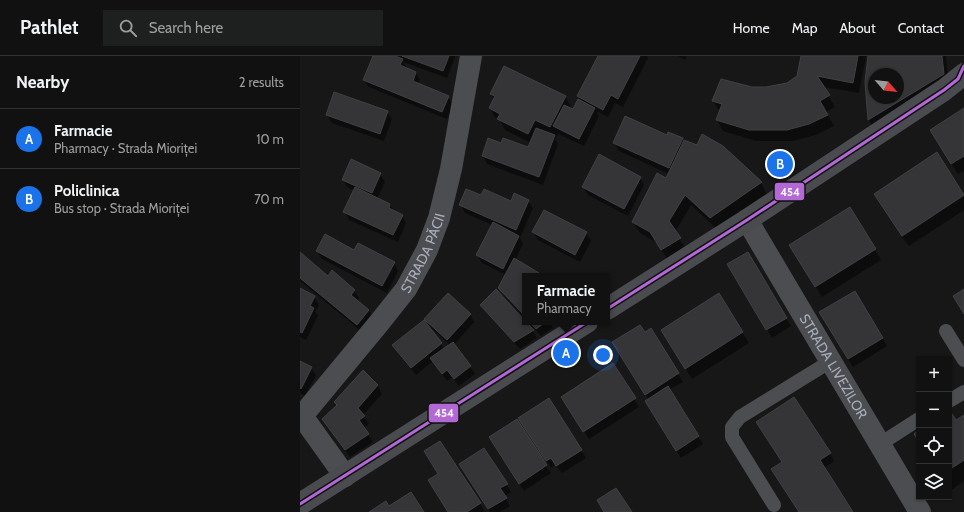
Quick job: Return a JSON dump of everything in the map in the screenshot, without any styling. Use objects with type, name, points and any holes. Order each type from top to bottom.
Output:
[{"type":"street","name":"STRADA PĂCII","points":[[301,416],[406,290],[427,250],[439,218],[451,169],[471,56]]},
{"type":"street","points":[[610,307],[747,220],[944,90],[962,73]]},
{"type":"street","name":"STRADA LIVEZILOR","points":[[747,220],[920,512]]},
{"type":"street","points":[[300,504],[582,325]]},
{"type":"street","points":[[301,416],[344,476]]},
{"type":"lane","points":[[946,331],[964,360]]},
{"type":"lane","points":[[774,505],[732,438],[732,427],[740,417],[831,361]]},
{"type":"lane","points":[[952,399],[964,392]]},
{"type":"lane","points":[[880,444],[916,422]]},
{"type":"building","points":[[373,56],[395,56],[403,59],[400,65],[416,72],[413,81],[449,96],[442,112],[363,80]]},
{"type":"building","points":[[402,56],[449,56],[443,71]]},
{"type":"building","points":[[598,56],[640,56],[618,99],[611,95],[603,110],[577,96]]},
{"type":"building","points":[[801,56],[858,56],[853,83],[817,76],[830,95],[820,101],[828,115],[809,124],[787,130],[749,130],[716,120],[722,104],[712,101],[721,79],[752,87],[766,87],[787,83],[797,76]]},
{"type":"building","points":[[868,56],[942,56],[944,74],[904,98],[904,68],[868,68],[868,104],[894,104],[868,120],[865,82]]},
{"type":"building","points":[[504,66],[566,96],[550,127],[535,120],[528,134],[497,119],[500,114],[489,108],[495,96],[490,94]]},
{"type":"building","points":[[334,92],[388,111],[380,134],[326,115]]},
{"type":"building","points":[[578,99],[595,108],[579,139],[553,126],[564,105],[573,109]]},
{"type":"building","points":[[964,108],[964,156],[951,164],[930,130]]},
{"type":"building","points":[[625,116],[667,135],[668,132],[683,138],[669,168],[613,143]]},
{"type":"building","points":[[536,128],[555,135],[539,177],[482,156],[488,138],[501,143],[503,138],[528,147]]},
{"type":"building","points":[[702,134],[723,146],[762,182],[710,218],[685,195],[669,221],[681,238],[661,250],[650,232],[632,222],[657,173],[666,178],[684,140],[697,145]]},
{"type":"building","points":[[937,152],[964,195],[902,236],[874,194]]},
{"type":"building","points":[[599,154],[641,177],[624,209],[582,187]]},
{"type":"building","points":[[351,159],[381,173],[372,193],[342,180]]},
{"type":"building","points":[[355,187],[390,204],[389,208],[403,215],[393,235],[343,212]]},
{"type":"building","points":[[466,189],[481,195],[484,189],[511,201],[514,193],[529,200],[516,230],[459,205]]},
{"type":"building","points":[[850,207],[876,249],[815,287],[789,245]]},
{"type":"building","points":[[544,210],[587,232],[575,255],[532,232]]},
{"type":"building","points":[[493,222],[519,236],[503,269],[476,255]]},
{"type":"building","points":[[325,234],[354,250],[358,243],[395,262],[382,286],[316,251]]},
{"type":"building","points":[[300,252],[328,276],[332,270],[355,290],[351,295],[369,310],[357,325],[300,278]]},
{"type":"building","points":[[748,252],[787,318],[766,330],[727,264]]},
{"type":"building","points":[[514,258],[539,273],[522,273],[522,313],[498,288]]},
{"type":"building","points":[[300,288],[315,296],[310,306],[314,308],[302,333],[300,332]]},
{"type":"building","points":[[496,289],[522,318],[522,325],[529,325],[534,330],[514,342],[480,305]]},
{"type":"building","points":[[964,289],[964,314],[953,296]]},
{"type":"building","points":[[855,291],[883,338],[848,359],[819,312]]},
{"type":"building","points":[[448,293],[471,314],[447,340],[424,319]]},
{"type":"building","points":[[719,293],[743,332],[685,369],[661,330]]},
{"type":"building","points":[[424,320],[442,343],[411,368],[392,345]]},
{"type":"building","points":[[533,325],[542,325],[536,329]]},
{"type":"building","points":[[640,325],[645,332],[651,328],[679,373],[645,395],[612,342]]},
{"type":"building","points":[[453,342],[471,366],[454,379],[447,370],[442,374],[430,358]]},
{"type":"building","points":[[300,361],[312,367],[301,389],[300,388]]},
{"type":"building","points":[[613,363],[636,398],[583,432],[561,397]]},
{"type":"building","points":[[363,370],[378,385],[358,408],[365,416],[359,420],[369,434],[345,450],[322,419],[337,405],[334,402]]},
{"type":"building","points":[[668,386],[699,436],[676,451],[645,401]]},
{"type":"building","points":[[794,397],[831,453],[820,460],[853,512],[799,512],[771,469],[782,462],[756,422]]},
{"type":"building","points":[[549,398],[582,450],[556,466],[551,458],[546,461],[518,418]]},
{"type":"building","points":[[952,414],[956,420],[964,415],[964,460],[952,468]]},
{"type":"building","points":[[517,419],[547,465],[519,484],[489,437]]},
{"type":"building","points":[[440,441],[481,503],[467,512],[448,512],[428,480],[438,474],[424,451]]},
{"type":"building","points":[[484,448],[508,484],[500,488],[507,498],[488,509],[459,464]]},
{"type":"building","points":[[616,488],[632,512],[604,512],[597,500]]},
{"type":"building","points":[[411,492],[424,512],[369,512],[386,501],[389,506]]},
{"type":"transit line","name":"454","points":[[610,307],[747,220],[944,90],[958,79],[964,66]]},
{"type":"transit line","name":"454","points":[[300,504],[582,325]]},
{"type":"place","name":"Policlinica","points":[[780,164]]},
{"type":"place","name":"Farmacie","points":[[566,353]]}]
